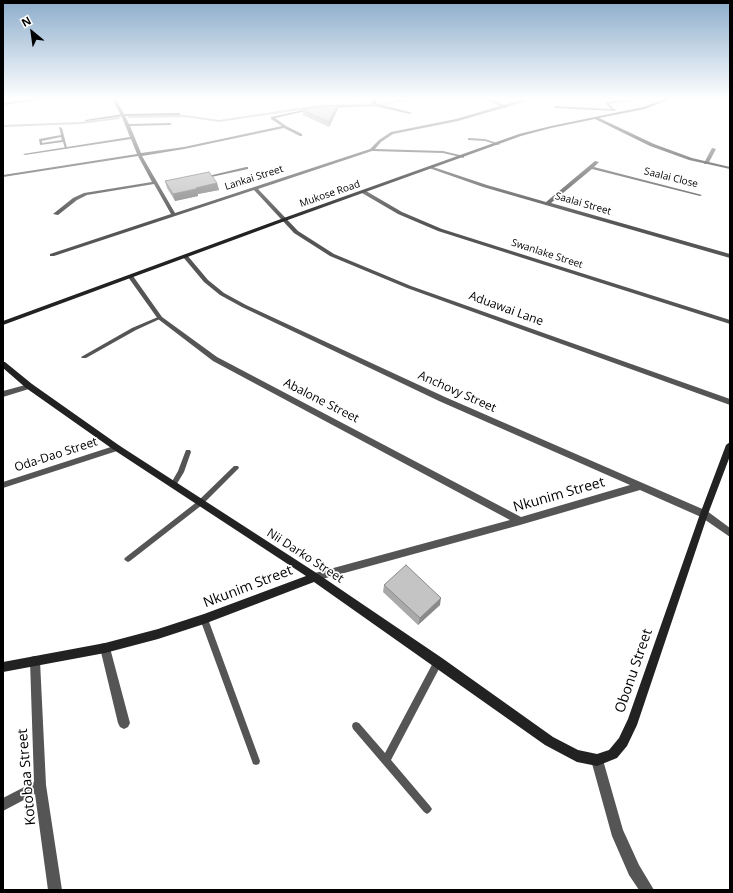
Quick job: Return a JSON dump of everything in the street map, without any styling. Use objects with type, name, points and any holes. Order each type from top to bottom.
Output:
[{"type":"street","points":[[25,154],[114,141]]},
{"type":"street","points":[[133,141],[155,185],[173,214]]},
{"type":"street","points":[[3,176],[218,141]]},
{"type":"street","name":"Lankai Street","points":[[52,255],[173,214],[372,150],[381,141]]},
{"type":"street","name":"Mukose Road","points":[[3,323],[283,220],[507,141]]},
{"type":"street","points":[[643,141],[706,163],[730,168]]},
{"type":"street","points":[[706,163],[714,149]]},
{"type":"street","points":[[372,150],[443,152],[462,157]]},
{"type":"street","points":[[548,203],[597,162]]},
{"type":"street","name":"Saalai Close","points":[[590,167],[700,195]]},
{"type":"street","points":[[194,179],[246,168]]},
{"type":"street","name":"Saalai Street","points":[[431,168],[730,256]]},
{"type":"street","points":[[56,214],[75,199],[86,194],[155,185],[164,186]]},
{"type":"street","name":"Aduawai Lane","points":[[254,188],[283,220],[306,239],[332,255],[395,281],[730,402]]},
{"type":"street","name":"Swanlake Street","points":[[364,192],[400,212],[440,230],[730,322]]},
{"type":"street","name":"Anchovy Street","points":[[185,256],[206,280],[222,294],[238,304],[442,399],[704,514],[730,533]]},
{"type":"street","name":"Abalone Street","points":[[130,277],[160,318],[182,336],[236,370],[305,405],[520,521]]},
{"type":"street","name":"Nii Darko Street","points":[[3,364],[29,386],[117,448],[315,577],[549,741],[577,756],[597,760]]},
{"type":"street","points":[[3,394],[29,386]]},
{"type":"street","name":"Obonu Street","points":[[597,760],[613,754],[623,742],[633,721],[704,514],[730,446]]},
{"type":"street","name":"Oda-Dao Street","points":[[3,485],[117,448]]},
{"type":"street","name":"Nkunim Street","points":[[3,667],[105,648],[204,619],[315,577],[520,521],[640,486]]},
{"type":"street","points":[[105,648],[124,723]]},
{"type":"street","name":"Kotobaa Street","points":[[35,661],[40,785],[55,890]]},
{"type":"street","points":[[597,760],[617,831],[634,870],[647,890]]},
{"type":"street","points":[[3,805],[40,785]]},
{"type":"lane","points":[[40,141],[41,144],[64,141],[66,148]]},
{"type":"lane","points":[[487,141],[498,144]]},
{"type":"lane","points":[[84,357],[134,328],[160,318]]},
{"type":"lane","points":[[173,485],[181,472],[188,452]]},
{"type":"lane","points":[[128,559],[200,503],[236,468]]},
{"type":"lane","points":[[204,619],[256,761]]},
{"type":"lane","points":[[386,761],[438,662]]},
{"type":"lane","points":[[356,726],[427,809]]},
{"type":"building","points":[[209,172],[217,183],[173,194],[165,181]]},
{"type":"building","points":[[406,565],[441,598],[420,618],[384,585]]}]
